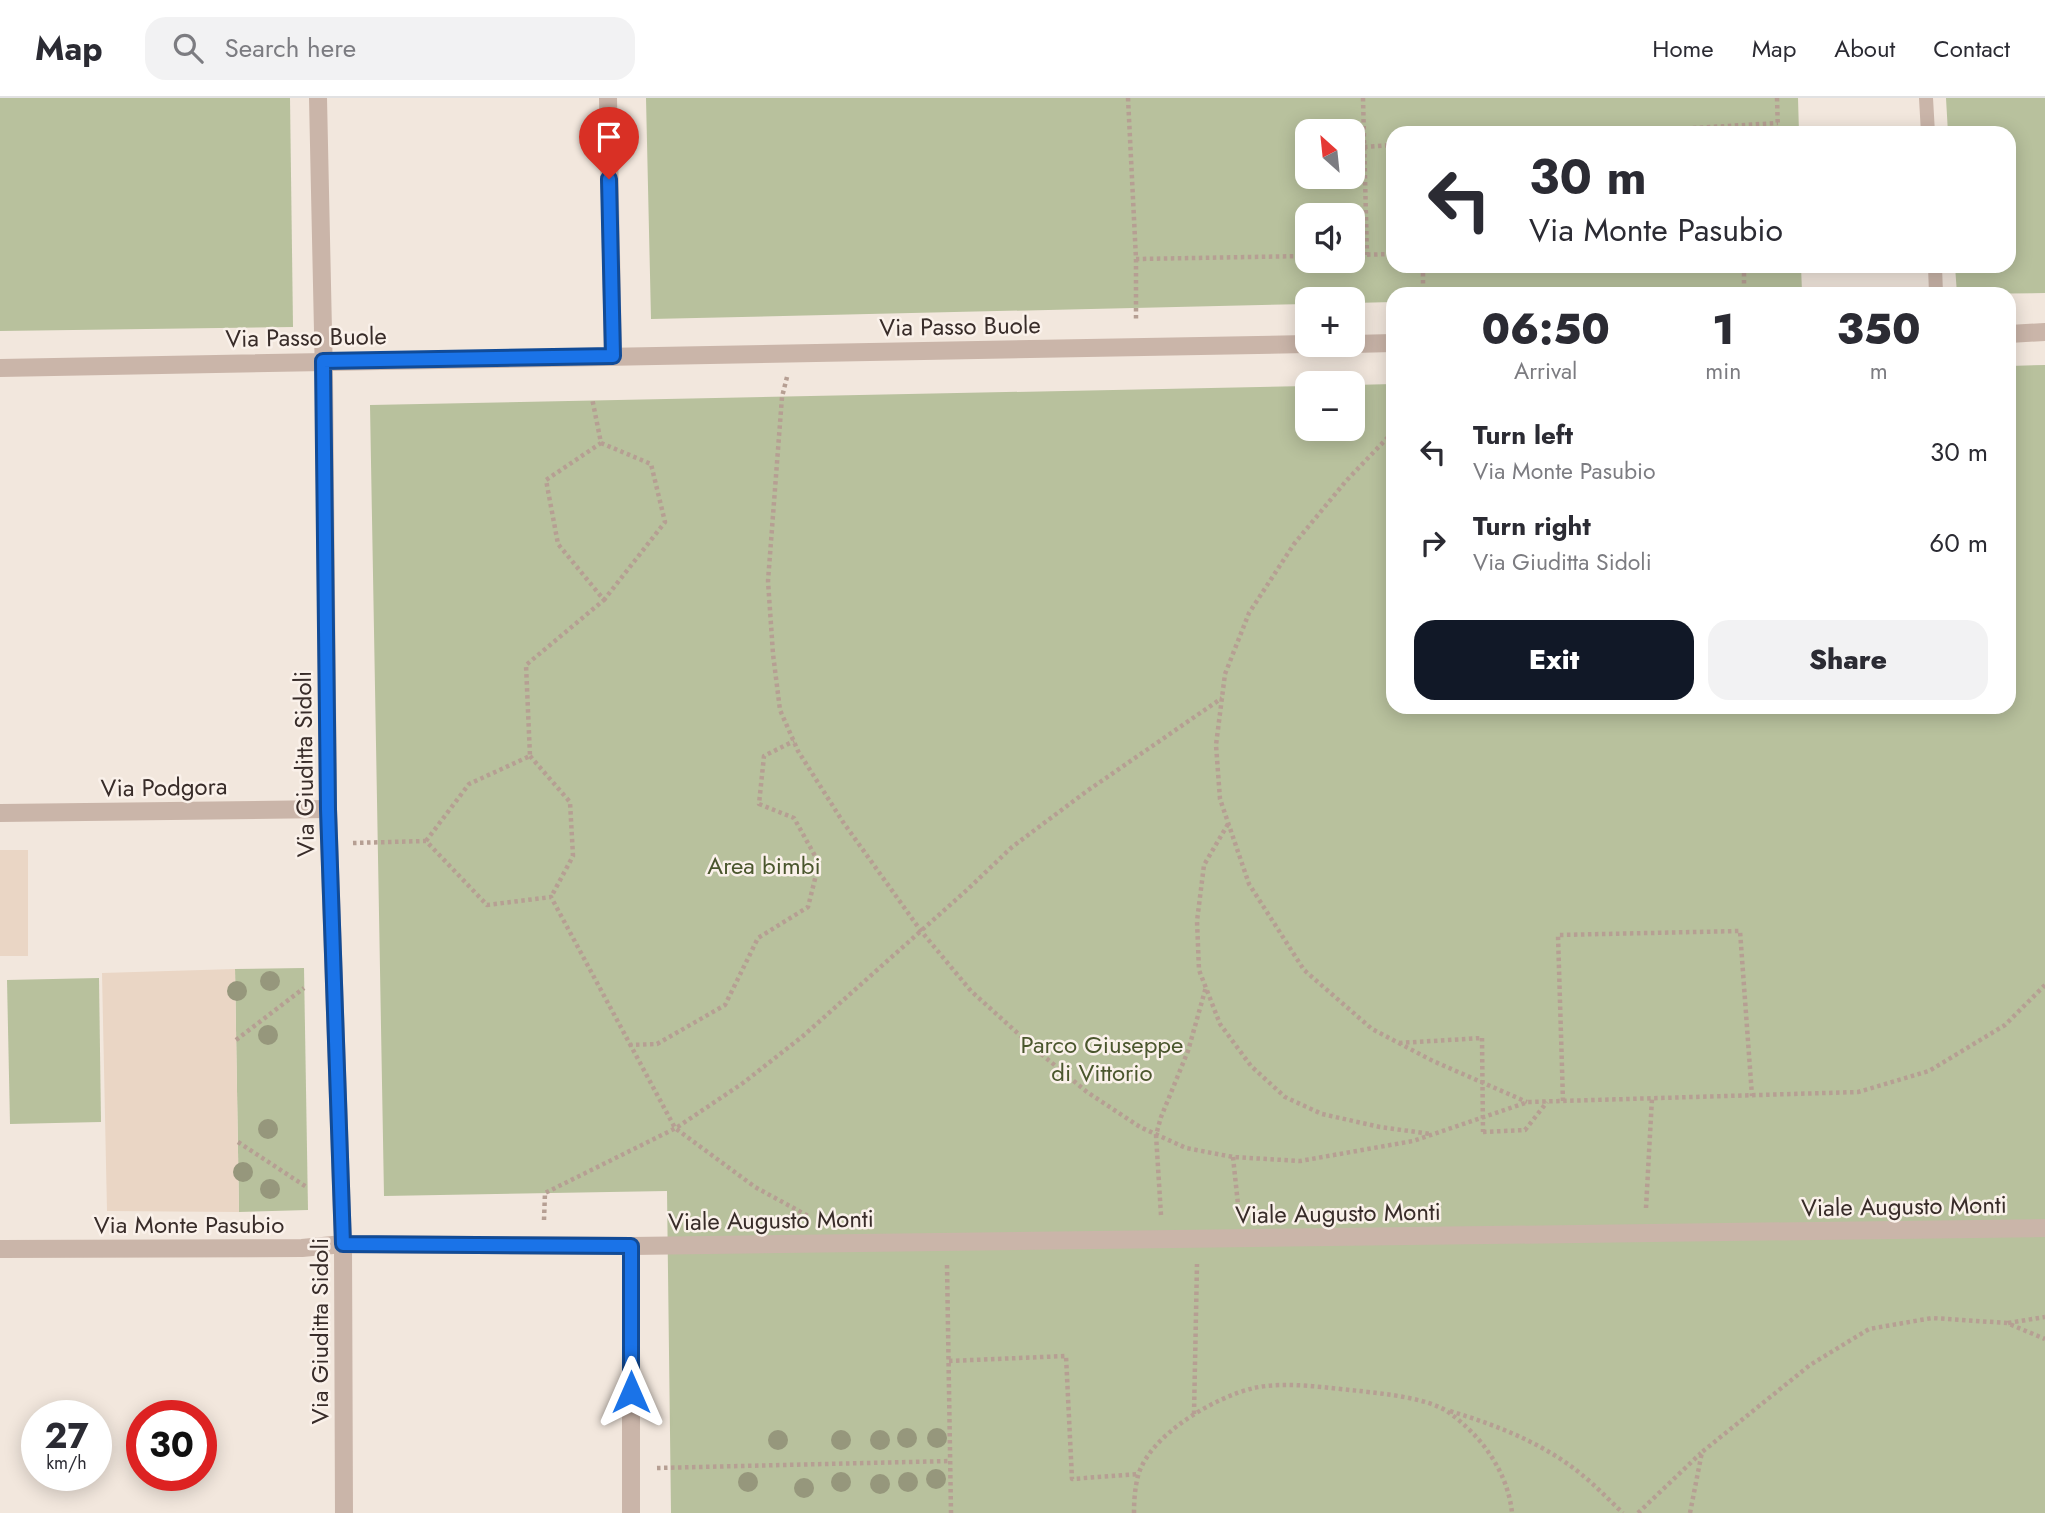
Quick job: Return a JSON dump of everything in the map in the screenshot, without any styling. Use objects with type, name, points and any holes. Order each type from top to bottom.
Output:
[{"type":"street","name":"Via Giuditta Sidoli","points":[[318,98],[328,809],[343,1244],[344,1513]]},
{"type":"street","points":[[608,98],[613,356]]},
{"type":"street","points":[[2016,334],[2045,332]]},
{"type":"street","points":[[1365,344],[1386,343]]},
{"type":"street","name":"Via Passo Buole","points":[[0,368],[1295,344]]},
{"type":"street","name":"Via Podgora","points":[[0,813],[328,809]]},
{"type":"street","name":"Viale Augusto Monti","points":[[631,1246],[2045,1228]]},
{"type":"street","name":"Via Monte Pasubio","points":[[0,1249],[302,1248],[343,1244],[631,1246]]},
{"type":"street","points":[[631,1246],[631,1513]]},
{"type":"lane","points":[[1926,98],[1928,126]]},
{"type":"path","points":[[1128,98],[1136,258],[1137,347]]},
{"type":"path","points":[[1363,98],[1363,119]]},
{"type":"path","points":[[1727,126],[1778,123],[1777,98]]},
{"type":"path","points":[[1365,147],[1386,145]]},
{"type":"path","points":[[1365,183],[1367,255],[1386,254]]},
{"type":"path","points":[[1136,258],[1295,256]]},
{"type":"path","points":[[794,353],[782,397],[768,581],[780,710],[793,741],[843,822],[921,931],[971,991],[1087,1091],[1140,1127],[1186,1148],[1233,1157],[1300,1161],[1413,1141],[1528,1102],[1858,1093],[1929,1070],[2005,1025],[2045,985]]},
{"type":"path","points":[[592,398],[601,443]]},
{"type":"path","points":[[1386,439],[1346,481],[1294,544],[1249,613],[1225,674],[1216,746],[1220,799],[1249,884],[1304,970],[1372,1029],[1433,1061],[1528,1102]]},
{"type":"path","points":[[601,443],[546,480],[558,544],[604,600]]},
{"type":"path","points":[[551,897],[573,856],[570,802],[530,756],[526,665],[604,600],[665,522],[650,464],[601,443]]},
{"type":"path","points":[[543,1245],[545,1193],[675,1128],[743,1083],[803,1036],[1012,847],[1087,791],[1222,698]]},
{"type":"path","points":[[629,1045],[657,1044],[725,1005],[758,938],[808,907],[820,863],[794,818],[759,804],[764,757],[793,741]]},
{"type":"path","points":[[426,841],[469,784],[530,756]]},
{"type":"path","points":[[1228,824],[1204,865],[1197,921],[1199,970],[1220,1024],[1251,1066],[1285,1097],[1321,1114],[1380,1127],[1434,1134]]},
{"type":"path","points":[[329,844],[426,841],[487,905],[551,897]]},
{"type":"path","points":[[551,897],[675,1128],[755,1187],[813,1219]]},
{"type":"path","points":[[1563,1101],[1558,935],[1740,931],[1752,1096]]},
{"type":"path","points":[[1163,1240],[1156,1135],[1188,1051],[1206,986]]},
{"type":"path","points":[[236,1040],[304,988]]},
{"type":"path","points":[[1399,1043],[1482,1038],[1483,1132],[1525,1130],[1548,1101]]},
{"type":"path","points":[[1645,1234],[1652,1098]]},
{"type":"path","points":[[238,1142],[308,1188]]},
{"type":"path","points":[[1233,1157],[1242,1239]]},
{"type":"path","points":[[1194,1413],[1198,1240]]},
{"type":"path","points":[[947,1243],[951,1513]]},
{"type":"path","points":[[1638,1513],[1702,1452],[1810,1365],[1869,1329],[1932,1318],[2007,1323],[2045,1317]]},
{"type":"path","points":[[2007,1323],[2045,1339]]},
{"type":"path","points":[[948,1361],[1066,1356],[1072,1479],[1139,1474]]},
{"type":"path","points":[[1134,1513],[1139,1474],[1158,1441],[1194,1413],[1254,1388],[1303,1386],[1398,1395],[1492,1424],[1539,1446],[1586,1478],[1623,1513]]},
{"type":"path","points":[[1446,1410],[1478,1438],[1501,1474],[1512,1513]]},
{"type":"path","points":[[1690,1513],[1702,1452]]},
{"type":"path","points":[[631,1469],[950,1461]]},
{"type":"green space","points":[[0,98],[290,98],[293,327],[0,331]]},
{"type":"green space","points":[[646,98],[1798,98],[1799,126],[1386,126],[1386,273],[1801,273],[1802,287],[1386,287],[1386,302],[1365,303],[1365,287],[1295,287],[1295,304],[651,319]]},
{"type":"green space","points":[[1946,98],[2045,98],[2045,293],[2016,293],[2016,287],[1956,287],[1956,273],[2016,273],[2016,126],[1948,126]]},
{"type":"green space","name":"Parco Giuseppe di Vittorio","points":[[2045,365],[2045,1513],[671,1513],[667,1191],[384,1196],[370,405],[1295,386],[1295,441],[1365,441],[1365,385],[1386,384],[1386,714],[2016,714],[2016,366]]},
{"type":"green space","points":[[304,968],[308,1210],[239,1212],[235,969]]},
{"type":"green space","points":[[99,978],[101,1122],[10,1124],[7,980]]},
{"type":"shaded area","points":[[0,850],[28,850],[28,956],[0,956]]},
{"type":"shaded area","points":[[235,969],[239,1212],[107,1211],[102,973]]},
{"type":"route","points":[[609,179],[613,356],[323,361],[328,809],[343,1244],[631,1246],[631,1392]]},
{"type":"park label","name":"Area bimbi","points":[[764,865]]}]
